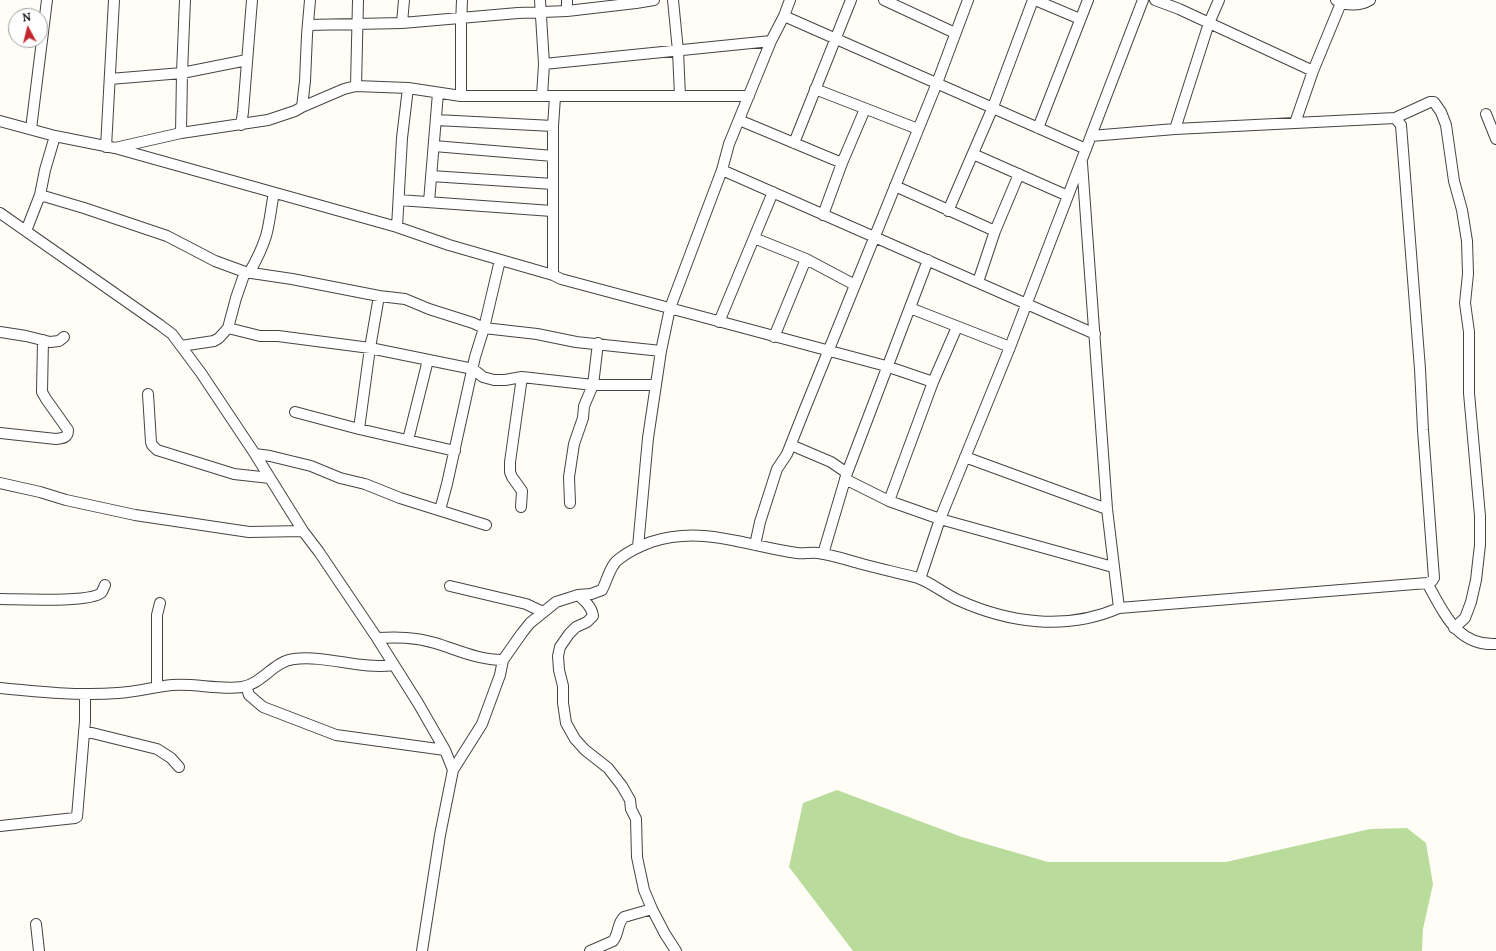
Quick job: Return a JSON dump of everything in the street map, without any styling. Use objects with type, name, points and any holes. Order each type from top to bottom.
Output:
[{"type":"street","points":[[31,129],[47,0]]},
{"type":"street","points":[[110,148],[110,79],[114,0]]},
{"type":"street","points":[[181,133],[185,0]]},
{"type":"street","points":[[241,125],[252,0]]},
{"type":"street","points":[[302,107],[310,0]]},
{"type":"street","points":[[356,86],[358,0]]},
{"type":"street","points":[[402,23],[404,0]]},
{"type":"street","points":[[461,96],[462,0]]},
{"type":"street","points":[[540,0],[544,64],[542,96]]},
{"type":"street","points":[[567,0],[567,11]]},
{"type":"street","points":[[308,25],[402,23],[567,11],[635,1],[654,0]]},
{"type":"street","points":[[673,0],[678,51],[680,96]]},
{"type":"street","points":[[638,547],[648,438],[670,308],[722,170],[729,144],[771,41],[784,16],[790,0]]},
{"type":"street","points":[[794,143],[851,0]]},
{"type":"street","points":[[884,0],[905,5],[955,33]]},
{"type":"street","points":[[755,545],[760,522],[777,469],[790,445],[875,237],[968,0]]},
{"type":"street","points":[[948,211],[993,107],[1034,0],[1080,19]]},
{"type":"street","points":[[1038,128],[1088,0]]},
{"type":"street","points":[[920,579],[940,519],[1010,347],[1143,0]]},
{"type":"street","points":[[1155,0],[1313,71]]},
{"type":"street","points":[[1175,129],[1209,23],[1219,0]]},
{"type":"street","points":[[1295,122],[1338,2],[1359,4],[1370,0]]},
{"type":"street","points":[[784,16],[937,82],[1086,149]]},
{"type":"street","points":[[544,64],[771,41]]},
{"type":"street","points":[[110,79],[182,73],[247,60]]},
{"type":"street","points":[[110,148],[181,133],[268,120],[295,111],[344,89],[356,86],[408,88],[461,96],[749,96]]},
{"type":"street","points":[[397,227],[402,138],[408,88]]},
{"type":"street","points":[[815,89],[918,129]]},
{"type":"street","points":[[429,202],[438,93]]},
{"type":"street","points":[[553,275],[552,211],[553,126],[555,97]]},
{"type":"street","points":[[1091,136],[1175,129],[1395,118],[1431,101],[1434,102],[1441,112],[1446,125],[1454,181],[1462,210],[1467,241],[1468,274],[1465,304],[1469,332],[1468,393],[1480,516],[1480,545],[1476,580],[1471,602],[1465,618],[1454,628]]},
{"type":"street","points":[[822,215],[865,109]]},
{"type":"street","points":[[1486,114],[1496,139]]},
{"type":"street","points":[[422,951],[440,835],[453,770],[482,724],[500,675],[503,660],[530,623],[556,602],[578,595],[591,594],[602,590],[613,566],[618,559],[638,547],[662,538],[679,535],[705,535],[797,553],[823,554],[920,579],[945,594],[988,612],[1032,621],[1047,622],[1085,619],[1104,614],[1118,608],[1427,583],[1432,581],[1434,578],[1402,133],[1401,125],[1395,118]]},
{"type":"street","points":[[436,120],[553,126]]},
{"type":"street","points":[[739,120],[842,163]]},
{"type":"street","points":[[0,121],[55,136],[110,148],[397,227],[449,245],[553,275],[561,279],[828,352],[886,366],[933,382]]},
{"type":"street","points":[[26,231],[40,195],[44,170],[55,136]]},
{"type":"street","points":[[434,146],[553,156]]},
{"type":"street","points":[[973,154],[1068,196]]},
{"type":"street","points":[[1082,160],[1107,509],[1118,608]]},
{"type":"street","points":[[722,170],[1095,334]]},
{"type":"street","points":[[978,282],[995,231],[1019,174]]},
{"type":"street","points":[[431,176],[553,184]]},
{"type":"street","points":[[895,186],[995,231]]},
{"type":"street","points":[[719,322],[772,192]]},
{"type":"street","points":[[181,346],[214,341],[219,338],[228,328],[236,298],[247,273],[259,254],[266,236],[274,193]]},
{"type":"street","points":[[40,195],[167,236],[215,261],[247,273],[292,279],[379,296],[405,299],[429,310],[473,323],[484,328],[537,334],[576,342],[598,343],[662,351]]},
{"type":"street","points":[[399,200],[552,211]]},
{"type":"street","points":[[0,213],[172,334],[201,373],[255,454],[303,531],[319,552],[377,638],[418,703],[445,750],[453,770]]},
{"type":"street","points":[[754,238],[806,259],[855,285]]},
{"type":"street","points":[[774,337],[806,259]]},
{"type":"street","points":[[440,510],[455,451],[472,369],[484,328],[500,260]]},
{"type":"street","points":[[823,554],[846,476],[886,366],[928,260]]},
{"type":"street","points":[[359,429],[379,296]]},
{"type":"street","points":[[910,308],[1010,347]]},
{"type":"street","points":[[889,501],[933,382],[957,327]]},
{"type":"street","points":[[228,328],[260,336],[278,336],[370,348],[472,369],[483,376],[494,380],[522,377],[592,385],[656,385]]},
{"type":"street","points":[[0,332],[55,342],[64,337]]},
{"type":"street","points":[[0,433],[56,439],[66,437],[68,430],[42,392],[43,340]]},
{"type":"street","points":[[570,503],[569,477],[574,444],[583,418],[584,406],[592,385],[598,343]]},
{"type":"street","points":[[408,440],[428,360]]},
{"type":"street","points":[[521,507],[522,491],[512,477],[510,467],[522,377]]},
{"type":"street","points":[[148,394],[151,442],[157,450],[234,474],[270,478]]},
{"type":"street","points":[[295,412],[359,429],[455,451]]},
{"type":"street","points":[[790,445],[831,462],[846,476],[889,501],[940,519],[1113,567]]},
{"type":"street","points":[[255,454],[311,466],[340,478],[365,484],[400,498],[486,526]]},
{"type":"street","points":[[965,457],[1107,509]]},
{"type":"street","points":[[0,482],[66,500],[135,515],[249,532],[303,531]]},
{"type":"street","points":[[1427,583],[1454,628],[1465,637],[1477,643],[1496,644]]},
{"type":"street","points":[[0,600],[77,600],[101,593],[105,585]]},
{"type":"street","points":[[450,586],[526,604],[543,612]]},
{"type":"street","points":[[578,595],[585,601],[592,611],[593,616],[587,622],[576,627],[560,647],[558,656],[559,670],[563,686],[565,718],[568,728],[575,739],[608,768],[622,786],[630,800],[631,809],[636,823],[639,868],[644,890],[665,934],[676,951]]},
{"type":"street","points":[[157,687],[157,615],[160,603]]},
{"type":"street","points":[[377,638],[416,638],[434,642],[481,658],[503,660]]},
{"type":"street","points":[[0,688],[85,694],[119,693],[173,685],[215,688],[246,686],[279,665],[292,659],[329,660],[373,666],[394,665]]},
{"type":"street","points":[[246,686],[249,695],[263,707],[336,735],[445,750]]},
{"type":"street","points":[[0,826],[77,817],[84,731],[85,694]]},
{"type":"street","points":[[84,731],[157,749],[171,758],[180,767]]},
{"type":"street","points":[[590,951],[613,941],[620,920],[652,909]]},
{"type":"street","points":[[36,924],[39,951]]},
{"type":"green space","points":[[837,790],[962,837],[1048,862],[1226,862],[1370,829],[1407,828],[1426,843],[1433,884],[1423,929],[1422,951],[853,951],[789,867],[803,803]]}]
